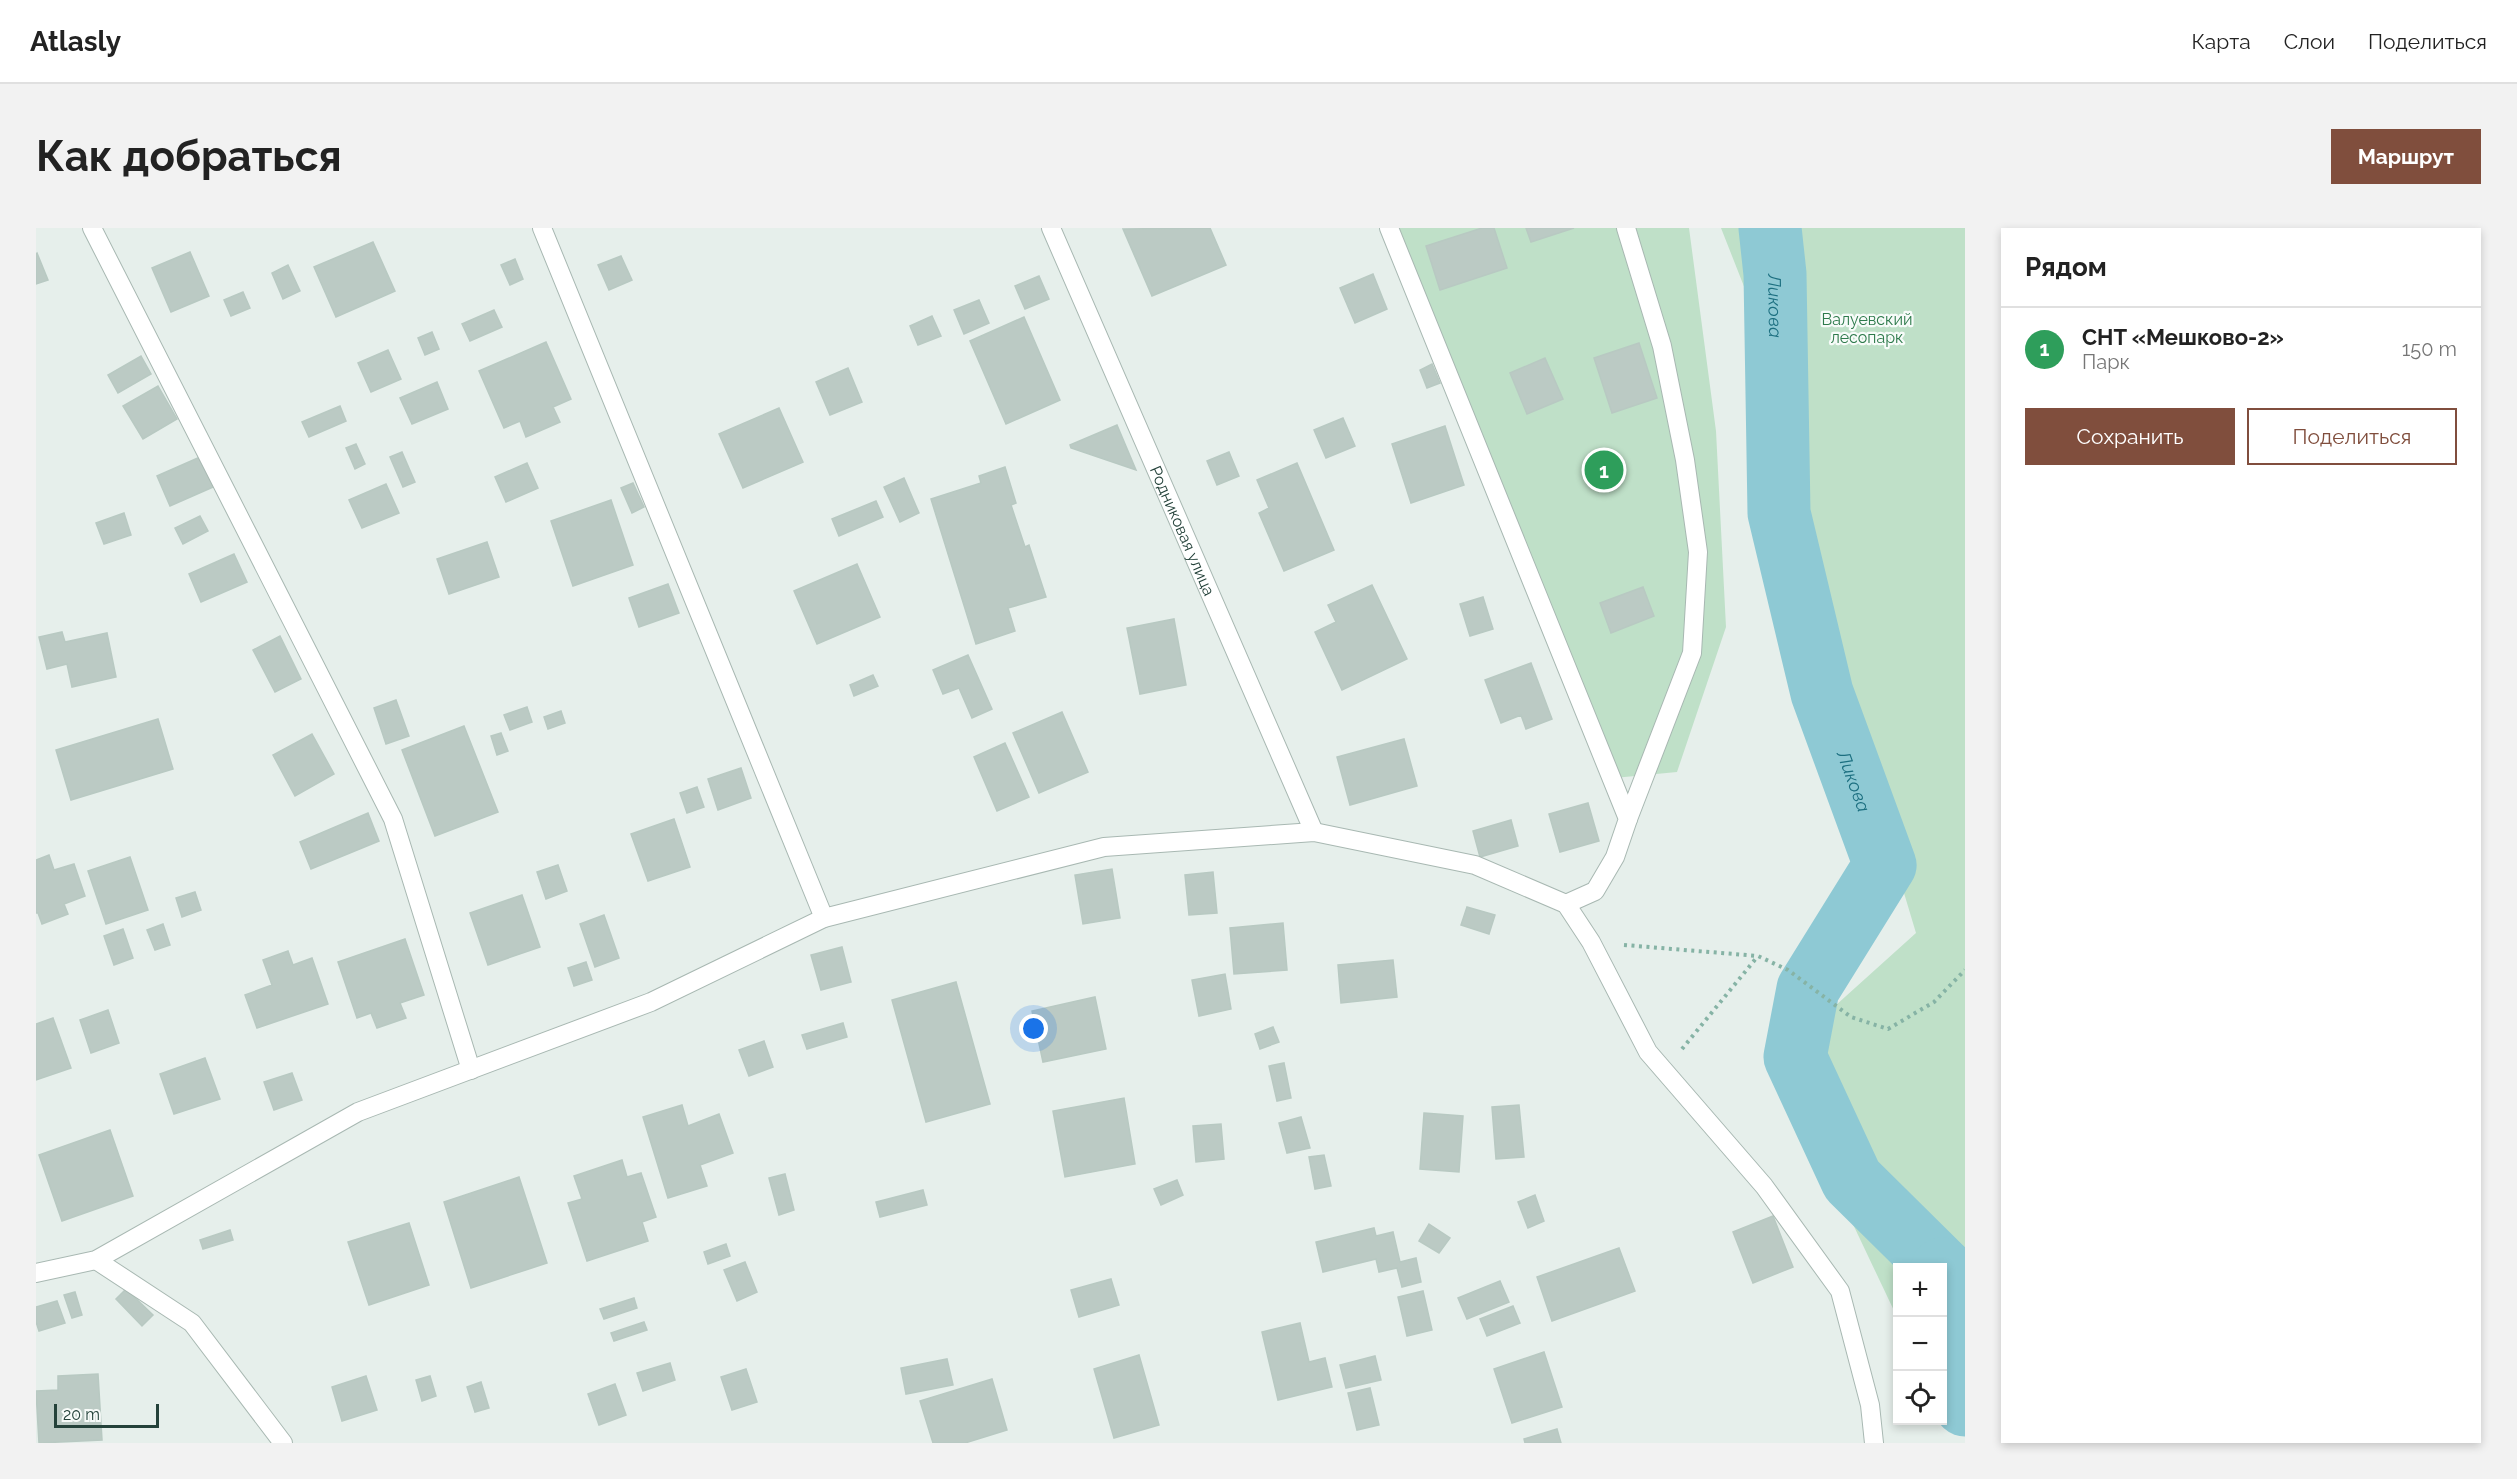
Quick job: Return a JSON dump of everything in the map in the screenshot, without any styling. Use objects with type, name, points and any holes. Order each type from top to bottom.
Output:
[{"type":"street","points":[[92,228],[393,819],[471,1070]]},
{"type":"street","points":[[543,228],[824,918]]},
{"type":"street","name":"Родниковая улица","points":[[1051,228],[1314,832]]},
{"type":"street","points":[[1389,228],[1628,819]]},
{"type":"street","points":[[1566,904],[1595,891],[1615,857],[1692,653],[1698,552],[1685,460],[1662,346],[1626,228]]},
{"type":"street","points":[[36,1273],[96,1260],[358,1112],[651,1002],[824,918],[1104,847],[1314,832],[1475,865],[1566,904],[1591,942],[1648,1052],[1764,1186],[1840,1291],[1870,1405],[1874,1443]]},
{"type":"street","points":[[96,1260],[192,1323],[283,1443]]},
{"type":"path","points":[[1591,942],[1758,956],[1788,970],[1851,1017],[1888,1029],[1934,1002],[1965,970]]},
{"type":"path","points":[[1664,1070],[1758,956]]},
{"type":"green space","points":[[1393,228],[1689,228],[1716,431],[1726,627],[1677,772],[1614,778]]},
{"type":"green space","name":"Валуевский лесопарк","points":[[1721,228],[1965,228],[1965,1396],[1947,1381],[1947,1263],[1893,1263],[1893,1309],[1775,1060],[1916,933],[1874,793],[1810,623],[1782,383]]},
{"type":"building","points":[[1210,228],[1226,265],[1152,296],[1123,229]]},
{"type":"building","points":[[1482,228],[1494,228],[1507,268],[1440,290],[1426,246]]},
{"type":"building","points":[[1526,228],[1574,228],[1531,242]]},
{"type":"building","points":[[373,242],[395,291],[336,317],[314,267]]},
{"type":"building","points":[[190,252],[209,296],[171,312],[152,268]]},
{"type":"building","points":[[36,254],[48,280],[36,284]]},
{"type":"building","points":[[621,256],[632,280],[609,290],[598,265]]},
{"type":"building","points":[[515,259],[523,279],[510,285],[501,265]]},
{"type":"building","points":[[288,265],[300,291],[283,299],[272,273]]},
{"type":"building","points":[[1373,274],[1387,309],[1355,323],[1340,288]]},
{"type":"building","points":[[1039,276],[1049,299],[1025,309],[1015,286]]},
{"type":"building","points":[[243,292],[250,308],[231,316],[224,300]]},
{"type":"building","points":[[979,300],[989,323],[964,334],[954,310]]},
{"type":"building","points":[[494,310],[502,327],[470,341],[462,324]]},
{"type":"building","points":[[932,316],[941,336],[918,345],[910,326]]},
{"type":"building","points":[[1024,317],[1060,400],[1006,424],[970,341]]},
{"type":"building","points":[[432,332],[439,349],[425,355],[418,338]]},
{"type":"building","points":[[546,342],[571,399],[553,407],[560,422],[526,437],[520,421],[504,428],[479,371]]},
{"type":"building","points":[[1639,343],[1657,398],[1612,413],[1594,358]]},
{"type":"building","points":[[388,350],[401,379],[371,392],[358,363]]},
{"type":"building","points":[[141,356],[151,374],[118,393],[108,375]]},
{"type":"building","points":[[1545,358],[1563,399],[1527,414],[1510,373]]},
{"type":"building","points":[[1432,364],[1440,383],[1427,388],[1420,370]]},
{"type":"building","points":[[848,368],[862,402],[830,415],[816,382]]},
{"type":"building","points":[[437,382],[448,409],[412,424],[400,398]]},
{"type":"building","points":[[158,386],[177,419],[143,439],[123,406]]},
{"type":"building","points":[[340,406],[346,421],[309,437],[302,422]]},
{"type":"building","points":[[779,408],[803,462],[743,488],[719,434]]},
{"type":"building","points":[[1343,418],[1355,446],[1326,458],[1314,430]]},
{"type":"building","points":[[1117,425],[1136,470],[1071,448],[1070,445]]},
{"type":"building","points":[[1445,426],[1464,485],[1411,503],[1392,444]]},
{"type":"building","points":[[356,444],[365,464],[355,469],[346,448]]},
{"type":"building","points":[[402,452],[415,482],[403,487],[390,457]]},
{"type":"building","points":[[1229,452],[1239,476],[1217,485],[1207,461]]},
{"type":"building","points":[[200,457],[213,487],[170,506],[157,476]]},
{"type":"building","points":[[527,463],[538,488],[506,502],[495,477]]},
{"type":"building","points":[[1297,463],[1334,550],[1284,571],[1259,513],[1269,508],[1257,480]]},
{"type":"building","points":[[1005,467],[1016,503],[1011,505],[1025,547],[1029,545],[1046,597],[1008,608],[1015,631],[976,644],[931,499],[981,483],[979,476]]},
{"type":"building","points":[[904,478],[919,513],[900,522],[884,487]]},
{"type":"building","points":[[633,483],[644,507],[632,513],[621,488]]},
{"type":"building","points":[[386,484],[399,513],[362,528],[349,500]]},
{"type":"building","points":[[611,500],[633,565],[573,586],[551,521]]},
{"type":"building","points":[[876,501],[883,517],[839,536],[832,519]]},
{"type":"building","points":[[124,513],[131,535],[104,544],[96,523]]},
{"type":"building","points":[[200,516],[208,531],[183,544],[175,528]]},
{"type":"building","points":[[487,542],[499,577],[449,594],[437,559]]},
{"type":"building","points":[[234,554],[247,582],[201,602],[189,574]]},
{"type":"building","points":[[857,564],[880,617],[817,644],[794,591]]},
{"type":"building","points":[[668,584],[679,613],[639,627],[629,598]]},
{"type":"building","points":[[1372,585],[1407,659],[1342,690],[1315,632],[1336,622],[1328,605]]},
{"type":"building","points":[[1643,587],[1654,616],[1611,633],[1600,603]]},
{"type":"building","points":[[1483,597],[1493,629],[1470,636],[1460,604]]},
{"type":"building","points":[[1174,619],[1186,685],[1140,694],[1127,628]]},
{"type":"building","points":[[62,632],[65,642],[107,633],[116,677],[72,687],[67,664],[47,669],[39,637]]},
{"type":"building","points":[[280,636],[301,679],[275,692],[253,650]]},
{"type":"building","points":[[968,655],[992,709],[972,718],[959,688],[943,694],[933,670]]},
{"type":"building","points":[[1531,663],[1552,719],[1526,729],[1521,715],[1501,723],[1485,680]]},
{"type":"building","points":[[873,675],[878,686],[854,696],[850,685]]},
{"type":"building","points":[[396,700],[409,736],[386,744],[374,708]]},
{"type":"building","points":[[527,707],[532,722],[510,730],[504,715]]},
{"type":"building","points":[[561,711],[565,723],[548,729],[544,717]]},
{"type":"building","points":[[1062,712],[1088,772],[1039,793],[1013,733]]},
{"type":"building","points":[[158,719],[173,769],[71,800],[56,750]]},
{"type":"building","points":[[464,726],[498,812],[435,836],[402,750]]},
{"type":"building","points":[[501,733],[508,751],[497,755],[491,736]]},
{"type":"building","points":[[312,734],[334,774],[295,796],[273,755]]},
{"type":"building","points":[[1404,739],[1417,786],[1350,805],[1337,757]]},
{"type":"building","points":[[1005,743],[1029,797],[997,811],[974,757]]},
{"type":"building","points":[[741,768],[751,798],[718,810],[708,779]]},
{"type":"building","points":[[697,787],[704,807],[687,813],[680,793]]},
{"type":"building","points":[[1588,803],[1599,841],[1560,852],[1549,814]]},
{"type":"building","points":[[368,813],[379,841],[311,869],[300,842]]},
{"type":"building","points":[[674,819],[690,867],[648,881],[631,834]]},
{"type":"building","points":[[1511,820],[1518,846],[1480,857],[1473,831]]},
{"type":"building","points":[[49,855],[54,870],[74,864],[85,896],[64,904],[68,914],[42,924],[36,913],[36,860]]},
{"type":"building","points":[[130,857],[148,910],[106,924],[88,871]]},
{"type":"building","points":[[558,865],[567,891],[546,899],[537,872]]},
{"type":"building","points":[[1112,869],[1120,918],[1083,924],[1075,875]]},
{"type":"building","points":[[1213,872],[1217,913],[1189,915],[1185,875]]},
{"type":"building","points":[[195,892],[201,910],[182,917],[176,898]]},
{"type":"building","points":[[522,895],[540,947],[488,965],[470,913]]},
{"type":"building","points":[[1467,907],[1495,915],[1489,934],[1461,925]]},
{"type":"building","points":[[604,915],[619,958],[595,967],[580,924]]},
{"type":"building","points":[[1283,923],[1287,970],[1234,974],[1230,928]]},
{"type":"building","points":[[163,924],[170,945],[155,950],[147,930]]},
{"type":"building","points":[[123,929],[133,958],[114,965],[104,936]]},
{"type":"building","points":[[405,939],[424,995],[400,1003],[406,1018],[377,1028],[371,1013],[357,1018],[338,962]]},
{"type":"building","points":[[842,947],[851,982],[821,990],[811,955]]},
{"type":"building","points":[[288,951],[293,965],[312,958],[328,1004],[257,1028],[245,995],[272,985],[263,960]]},
{"type":"building","points":[[1393,960],[1397,997],[1341,1003],[1338,965]]},
{"type":"building","points":[[586,962],[592,980],[574,986],[568,968]]},
{"type":"building","points":[[1225,974],[1231,1009],[1199,1016],[1192,980]]},
{"type":"building","points":[[956,982],[990,1104],[926,1122],[892,1000]]},
{"type":"building","points":[[1095,997],[1106,1049],[1043,1062],[1032,1011]]},
{"type":"building","points":[[108,1010],[119,1043],[91,1053],[80,1020]]},
{"type":"building","points":[[53,1018],[71,1068],[36,1080],[36,1024]]},
{"type":"building","points":[[843,1023],[847,1037],[807,1049],[802,1035]]},
{"type":"building","points":[[1273,1027],[1279,1042],[1260,1049],[1255,1034]]},
{"type":"building","points":[[764,1041],[773,1067],[749,1076],[739,1050]]},
{"type":"building","points":[[205,1058],[220,1099],[174,1114],[160,1074]]},
{"type":"building","points":[[1284,1063],[1291,1098],[1277,1101],[1269,1066]]},
{"type":"building","points":[[292,1073],[302,1100],[274,1110],[264,1082]]},
{"type":"building","points":[[1124,1098],[1135,1164],[1065,1177],[1053,1111]]},
{"type":"building","points":[[682,1105],[688,1126],[719,1114],[733,1153],[700,1165],[707,1186],[668,1198],[643,1117]]},
{"type":"building","points":[[1519,1105],[1524,1157],[1496,1159],[1492,1107]]},
{"type":"building","points":[[1424,1113],[1463,1116],[1459,1172],[1420,1169]]},
{"type":"building","points":[[1301,1117],[1310,1148],[1287,1153],[1279,1123]]},
{"type":"building","points":[[1221,1124],[1224,1159],[1196,1162],[1193,1126]]},
{"type":"building","points":[[110,1130],[133,1196],[62,1221],[39,1155]]},
{"type":"building","points":[[1324,1155],[1331,1186],[1315,1189],[1309,1157]]},
{"type":"building","points":[[622,1160],[627,1177],[641,1173],[656,1217],[642,1222],[648,1241],[587,1261],[568,1203],[582,1199],[574,1176]]},
{"type":"building","points":[[785,1174],[794,1210],[779,1215],[769,1178]]},
{"type":"building","points":[[519,1177],[547,1263],[471,1288],[444,1202]]},
{"type":"building","points":[[1177,1180],[1183,1195],[1161,1205],[1154,1189]]},
{"type":"building","points":[[923,1190],[927,1205],[880,1217],[876,1202]]},
{"type":"building","points":[[1535,1195],[1544,1221],[1528,1228],[1518,1202]]},
{"type":"building","points":[[1773,1216],[1793,1267],[1753,1283],[1733,1232]]},
{"type":"building","points":[[409,1223],[429,1285],[369,1305],[348,1242]]},
{"type":"building","points":[[1429,1224],[1450,1238],[1439,1253],[1419,1241]]},
{"type":"building","points":[[1374,1228],[1376,1236],[1393,1232],[1400,1262],[1416,1258],[1421,1282],[1402,1287],[1397,1268],[1379,1272],[1376,1259],[1323,1272],[1316,1242]]},
{"type":"building","points":[[230,1230],[233,1240],[203,1249],[200,1240]]},
{"type":"building","points":[[726,1244],[730,1256],[708,1264],[704,1252]]},
{"type":"building","points":[[1619,1248],[1635,1291],[1552,1321],[1537,1277]]},
{"type":"building","points":[[745,1262],[757,1292],[737,1301],[724,1270]]},
{"type":"building","points":[[1111,1279],[1119,1305],[1079,1317],[1071,1290]]},
{"type":"building","points":[[1500,1281],[1509,1302],[1467,1319],[1458,1298]]},
{"type":"building","points":[[126,1289],[153,1315],[142,1326],[116,1299]]},
{"type":"building","points":[[1423,1291],[1432,1330],[1407,1336],[1398,1297]]},
{"type":"building","points":[[75,1292],[82,1315],[72,1318],[64,1295]]},
{"type":"building","points":[[634,1298],[637,1308],[604,1319],[600,1309]]},
{"type":"building","points":[[57,1301],[65,1323],[39,1331],[36,1322],[36,1307]]},
{"type":"building","points":[[1513,1306],[1520,1323],[1487,1336],[1480,1319]]},
{"type":"building","points":[[644,1322],[647,1330],[614,1341],[611,1333]]},
{"type":"building","points":[[1300,1323],[1309,1362],[1325,1358],[1332,1387],[1278,1400],[1262,1332]]},
{"type":"building","points":[[1544,1352],[1562,1407],[1512,1423],[1494,1369]]},
{"type":"building","points":[[1139,1355],[1159,1425],[1114,1438],[1094,1369]]},
{"type":"building","points":[[1375,1356],[1381,1380],[1346,1388],[1340,1365]]},
{"type":"building","points":[[947,1359],[953,1385],[906,1394],[901,1368]]},
{"type":"building","points":[[670,1363],[675,1380],[643,1391],[637,1373]]},
{"type":"building","points":[[746,1369],[757,1402],[732,1410],[721,1377]]},
{"type":"building","points":[[98,1374],[102,1440],[39,1443],[36,1391],[58,1390],[58,1376]]},
{"type":"building","points":[[366,1376],[377,1410],[342,1421],[332,1387]]},
{"type":"building","points":[[430,1376],[436,1396],[422,1401],[416,1380]]},
{"type":"building","points":[[992,1379],[1007,1430],[965,1443],[933,1443],[920,1401]]},
{"type":"building","points":[[481,1382],[489,1408],[475,1412],[467,1387]]},
{"type":"building","points":[[615,1384],[626,1415],[599,1425],[588,1394]]},
{"type":"building","points":[[1370,1388],[1379,1425],[1357,1430],[1348,1393]]},
{"type":"building","points":[[1557,1429],[1561,1443],[1525,1443],[1524,1439]]},
{"type":"waterway","name":"Ликова","points":[[1770,228],[1775,274],[1779,513],[1822,693],[1885,865],[1808,989],[1795,1057],[1852,1180],[1936,1263]]},
{"type":"waterway","name":"Ликова","points":[[1947,1274],[1959,1286],[1965,1405]]},
{"type":"place","name":"СНТ «Мешково-2»","points":[[1604,470]]}]
